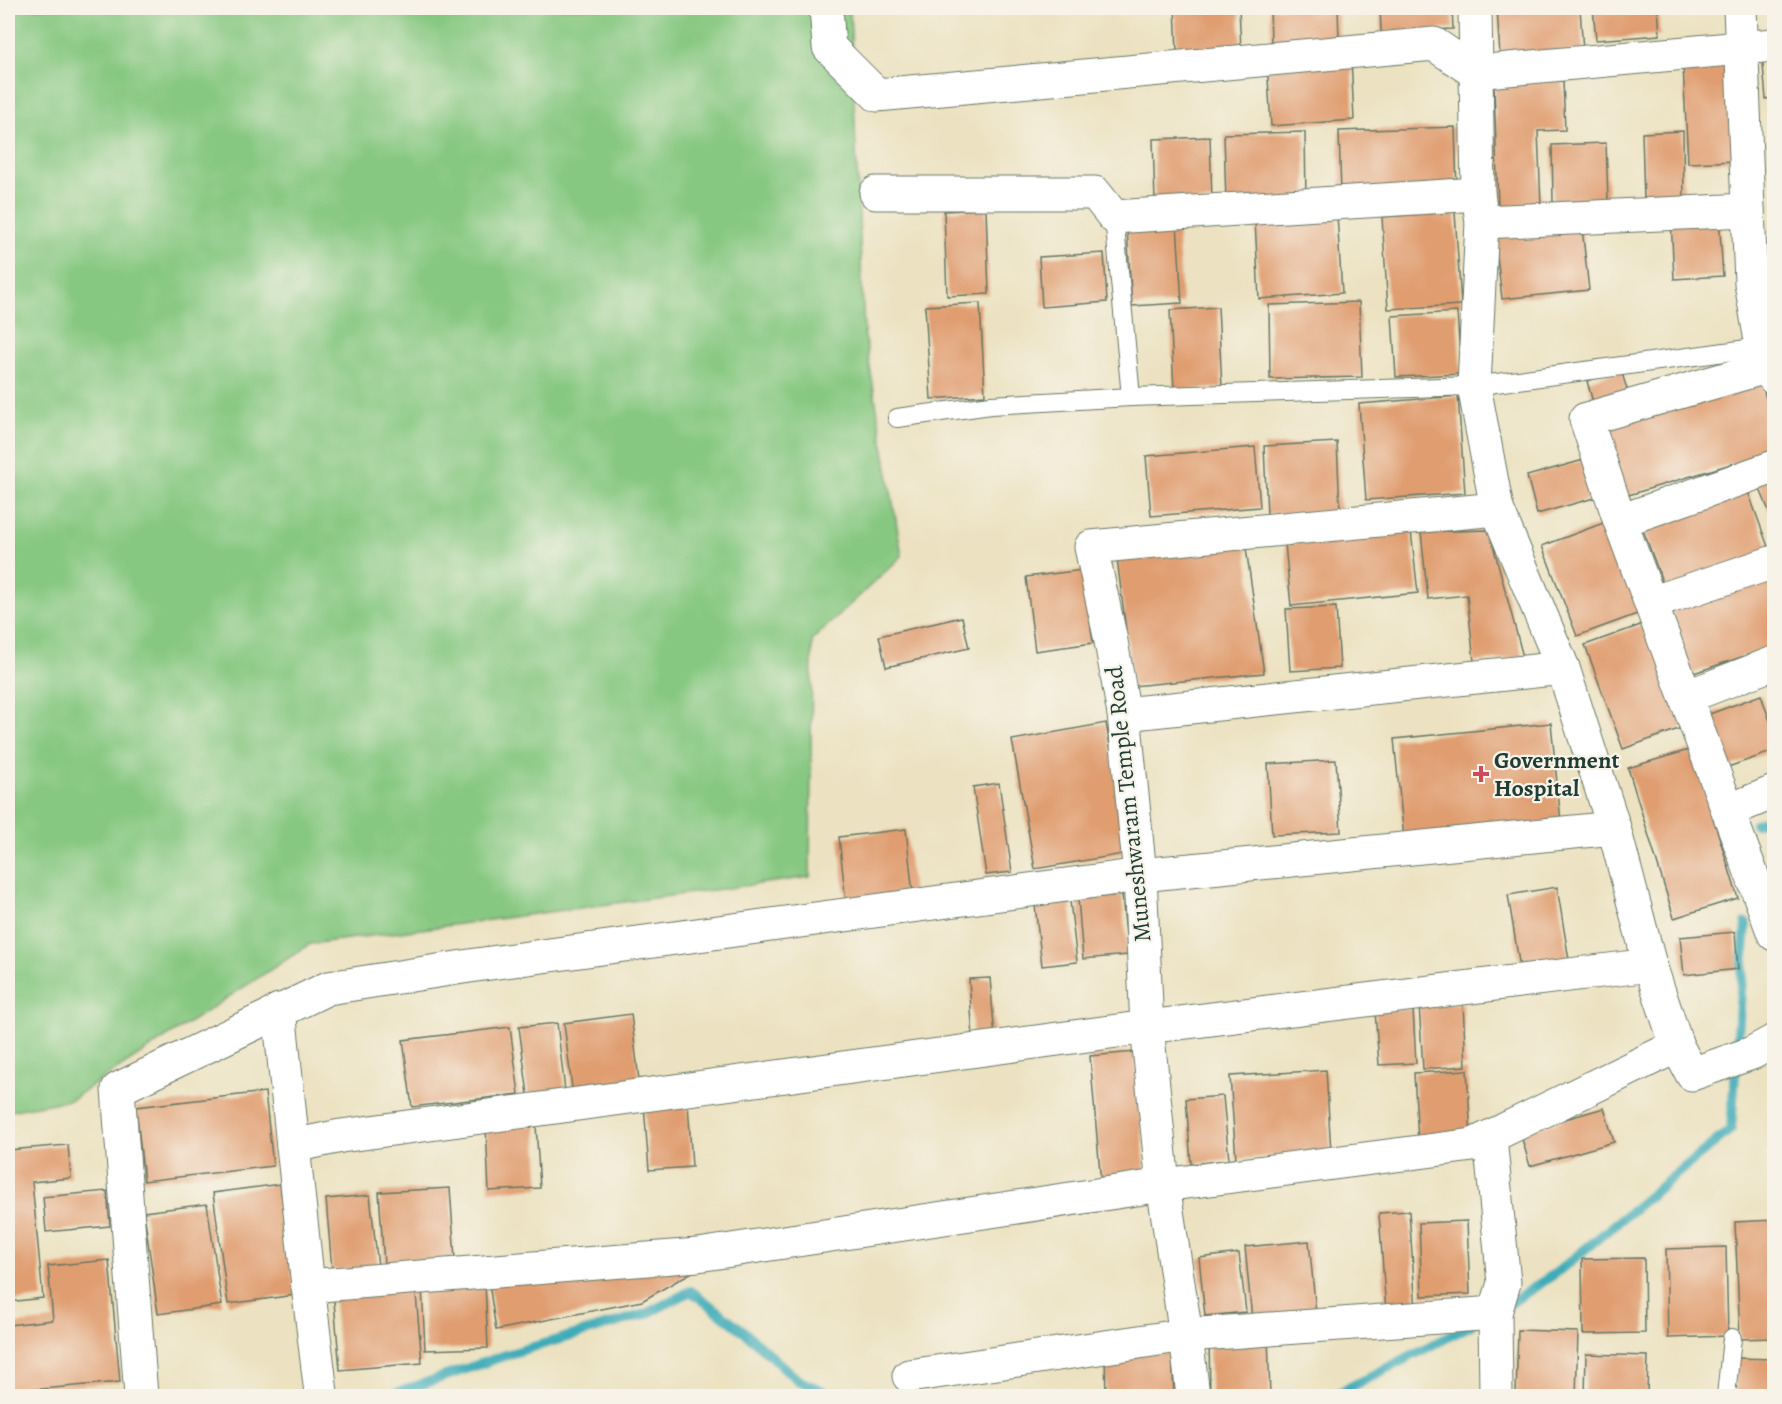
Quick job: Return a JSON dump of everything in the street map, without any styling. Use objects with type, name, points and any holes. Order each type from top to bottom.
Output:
[{"type":"street","points":[[826,8],[829,47],[877,95],[1434,44],[1475,72],[1774,45]]},
{"type":"street","points":[[1475,8],[1480,208],[1474,386],[1497,509],[1563,668],[1614,828],[1650,965],[1677,1046],[1692,1074],[1763,1047]]},
{"type":"street","points":[[1740,8],[1751,283],[1769,363],[1586,419],[1620,521],[1774,934]]},
{"type":"street","points":[[876,193],[1095,193],[1114,217],[1480,208],[1748,210]]},
{"type":"street","points":[[1620,521],[1774,467]]},
{"type":"street","name":"Muneshwaram Temple Road","points":[[1193,1396],[1163,1185],[1147,1027],[1140,875],[1124,714],[1091,547],[1497,509]]},
{"type":"street","points":[[1650,603],[1774,562]]},
{"type":"street","points":[[1686,697],[1774,663]]},
{"type":"street","points":[[1124,714],[1563,668]]},
{"type":"street","points":[[1728,811],[1774,792]]},
{"type":"street","points":[[141,1396],[118,1089],[328,988],[476,965],[1140,875],[1614,828]]},
{"type":"street","points":[[293,1146],[341,1136],[1147,1027],[1650,965]]},
{"type":"street","points":[[279,1011],[321,1393]]},
{"type":"street","points":[[308,1286],[698,1255],[1163,1185],[1473,1145],[1677,1046]]},
{"type":"street","points":[[1490,1137],[1504,1283],[1495,1313],[1496,1396]]},
{"type":"street","points":[[909,1376],[1186,1335],[1495,1313]]},
{"type":"lane","points":[[1114,217],[1131,397]]},
{"type":"lane","points":[[897,418],[991,405],[1131,397],[1474,386],[1769,363]]},
{"type":"lane","points":[[1726,1396],[1732,1338]]},
{"type":"green space","points":[[8,8],[850,8],[864,332],[902,556],[812,640],[810,877],[310,944],[70,1100],[8,1111]]},
{"type":"building","points":[[1175,8],[1239,8],[1241,49],[1177,52]]},
{"type":"building","points":[[1270,8],[1338,8],[1339,40],[1271,42]]},
{"type":"building","points":[[1380,8],[1452,8],[1453,29],[1381,32]]},
{"type":"building","points":[[1497,8],[1580,8],[1583,51],[1500,56]]},
{"type":"building","points":[[1593,8],[1658,8],[1660,35],[1596,40]]},
{"type":"building","points":[[1774,52],[1774,98],[1766,99],[1762,53]]},
{"type":"building","points":[[1351,57],[1354,120],[1271,126],[1267,62]]},
{"type":"building","points":[[1733,64],[1738,161],[1688,163],[1683,66]]},
{"type":"building","points":[[1563,81],[1565,130],[1538,131],[1541,206],[1498,207],[1494,84]]},
{"type":"building","points":[[1455,127],[1457,191],[1341,194],[1339,131]]},
{"type":"building","points":[[1683,131],[1684,201],[1644,201],[1642,133]]},
{"type":"building","points":[[1305,132],[1306,201],[1226,203],[1224,134]]},
{"type":"building","points":[[1210,137],[1212,201],[1155,203],[1153,139]]},
{"type":"building","points":[[1606,143],[1608,201],[1553,203],[1552,145]]},
{"type":"building","points":[[986,209],[989,294],[947,296],[944,211]]},
{"type":"building","points":[[1455,212],[1461,305],[1388,309],[1382,217]]},
{"type":"building","points":[[1337,215],[1342,293],[1259,299],[1255,220]]},
{"type":"building","points":[[1719,216],[1723,276],[1674,279],[1671,219]]},
{"type":"building","points":[[1177,224],[1182,303],[1132,306],[1127,228]]},
{"type":"building","points":[[1582,228],[1589,290],[1502,299],[1495,238]]},
{"type":"building","points":[[1104,253],[1107,302],[1042,307],[1039,257]]},
{"type":"building","points":[[1359,302],[1362,377],[1270,379],[1269,305]]},
{"type":"building","points":[[980,303],[985,395],[931,399],[925,306]]},
{"type":"building","points":[[1218,307],[1222,388],[1174,390],[1170,310]]},
{"type":"building","points":[[1457,312],[1461,374],[1396,377],[1392,316]]},
{"type":"building","points":[[1621,370],[1631,402],[1596,413],[1587,381]]},
{"type":"building","points":[[1759,375],[1774,425],[1774,451],[1622,497],[1600,423]]},
{"type":"building","points":[[1458,396],[1465,493],[1366,500],[1359,404]]},
{"type":"building","points":[[1337,442],[1340,511],[1267,514],[1264,446]]},
{"type":"building","points":[[1255,447],[1260,507],[1151,516],[1146,456]]},
{"type":"building","points":[[1594,457],[1605,495],[1537,514],[1527,476]]},
{"type":"building","points":[[1774,475],[1774,523],[1757,482]]},
{"type":"building","points":[[1746,486],[1771,555],[1666,592],[1641,524]]},
{"type":"building","points":[[1614,519],[1648,610],[1577,636],[1542,546]]},
{"type":"building","points":[[1489,530],[1523,657],[1474,662],[1467,595],[1428,599],[1421,532]]},
{"type":"building","points":[[1411,531],[1418,593],[1291,606],[1285,544]]},
{"type":"building","points":[[1244,534],[1264,673],[1133,686],[1117,558]]},
{"type":"building","points":[[1083,570],[1093,643],[1035,651],[1026,577]]},
{"type":"building","points":[[1774,570],[1774,646],[1685,676],[1661,608]]},
{"type":"building","points":[[1336,607],[1340,668],[1290,671],[1286,609]]},
{"type":"building","points":[[962,617],[969,648],[886,667],[879,636]]},
{"type":"building","points":[[1646,623],[1684,727],[1623,749],[1585,645]]},
{"type":"building","points":[[1761,695],[1774,733],[1774,751],[1725,768],[1707,715]]},
{"type":"building","points":[[1106,723],[1129,853],[1035,869],[1012,740]]},
{"type":"building","points":[[1551,723],[1561,822],[1404,838],[1394,739]]},
{"type":"building","points":[[1692,749],[1738,898],[1674,918],[1628,768]]},
{"type":"building","points":[[1336,760],[1341,832],[1272,835],[1268,764]]},
{"type":"building","points":[[999,783],[1012,872],[986,875],[973,787]]},
{"type":"building","points":[[906,829],[913,895],[846,903],[839,837]]},
{"type":"building","points":[[1557,887],[1569,960],[1520,968],[1508,895]]},
{"type":"building","points":[[1122,895],[1128,955],[1083,959],[1078,899]]},
{"type":"building","points":[[1070,901],[1077,962],[1042,966],[1035,905]]},
{"type":"building","points":[[1735,932],[1738,969],[1684,975],[1680,937]]},
{"type":"building","points":[[990,978],[995,1038],[973,1039],[969,979]]},
{"type":"building","points":[[1463,1003],[1466,1066],[1423,1069],[1419,1005]]},
{"type":"building","points":[[1413,1009],[1416,1063],[1379,1065],[1375,1011]]},
{"type":"building","points":[[631,1014],[639,1080],[572,1088],[564,1023]]},
{"type":"building","points":[[557,1023],[565,1091],[528,1095],[519,1027]]},
{"type":"building","points":[[510,1027],[519,1094],[412,1107],[403,1040]]},
{"type":"building","points":[[1135,1052],[1146,1180],[1101,1184],[1090,1056]]},
{"type":"building","points":[[1326,1070],[1331,1152],[1236,1159],[1230,1076]]},
{"type":"building","points":[[1467,1070],[1471,1137],[1418,1140],[1414,1073]]},
{"type":"building","points":[[265,1092],[273,1166],[144,1181],[136,1107]]},
{"type":"building","points":[[1223,1096],[1229,1160],[1191,1164],[1186,1099]]},
{"type":"building","points":[[688,1102],[692,1167],[649,1170],[644,1105]]},
{"type":"building","points":[[1604,1108],[1614,1142],[1530,1166],[1520,1132]]},
{"type":"building","points":[[536,1125],[540,1188],[489,1191],[486,1128]]},
{"type":"building","points":[[68,1145],[71,1178],[32,1182],[43,1298],[8,1302],[8,1150]]},
{"type":"building","points":[[280,1184],[295,1295],[228,1304],[213,1193]]},
{"type":"building","points":[[450,1188],[455,1259],[384,1264],[379,1192]]},
{"type":"building","points":[[107,1191],[110,1226],[46,1232],[43,1197]]},
{"type":"building","points":[[370,1195],[378,1266],[332,1270],[326,1199]]},
{"type":"building","points":[[207,1204],[222,1305],[158,1314],[144,1212]]},
{"type":"building","points":[[1409,1211],[1416,1310],[1386,1312],[1379,1213]]},
{"type":"building","points":[[1774,1220],[1774,1338],[1740,1339],[1735,1222]]},
{"type":"building","points":[[1467,1221],[1470,1294],[1422,1296],[1419,1223]]},
{"type":"building","points":[[1309,1241],[1316,1313],[1252,1319],[1245,1247]]},
{"type":"building","points":[[1726,1247],[1728,1336],[1668,1338],[1666,1249]]},
{"type":"building","points":[[1239,1253],[1246,1312],[1205,1316],[1199,1258]]},
{"type":"building","points":[[1644,1258],[1645,1333],[1583,1334],[1582,1259]]},
{"type":"building","points":[[109,1260],[120,1382],[8,1392],[8,1325],[53,1320],[48,1266]]},
{"type":"building","points":[[713,1260],[642,1301],[496,1330],[488,1277]]},
{"type":"building","points":[[485,1282],[488,1348],[425,1350],[422,1285]]},
{"type":"building","points":[[415,1283],[422,1363],[340,1370],[333,1290]]},
{"type":"building","points":[[1518,1330],[1578,1332],[1576,1396],[1516,1396]]},
{"type":"building","points":[[1268,1336],[1270,1396],[1210,1396],[1209,1337]]},
{"type":"building","points":[[1172,1352],[1174,1396],[1106,1396],[1105,1355]]},
{"type":"building","points":[[1586,1354],[1648,1356],[1647,1396],[1585,1396]]},
{"type":"building","points":[[1734,1358],[1774,1359],[1774,1396],[1735,1396]]},
{"type":"waterway","points":[[1755,824],[1774,816]]},
{"type":"waterway","points":[[1506,1306],[1556,1273],[1731,1129],[1746,923]]},
{"type":"waterway","points":[[388,1396],[509,1354],[646,1314],[691,1291],[741,1329],[798,1380],[834,1396]]},
{"type":"waterway","points":[[1333,1396],[1471,1325]]},
{"type":"place","name":"Government Hospital","points":[[1481,774]]}]
